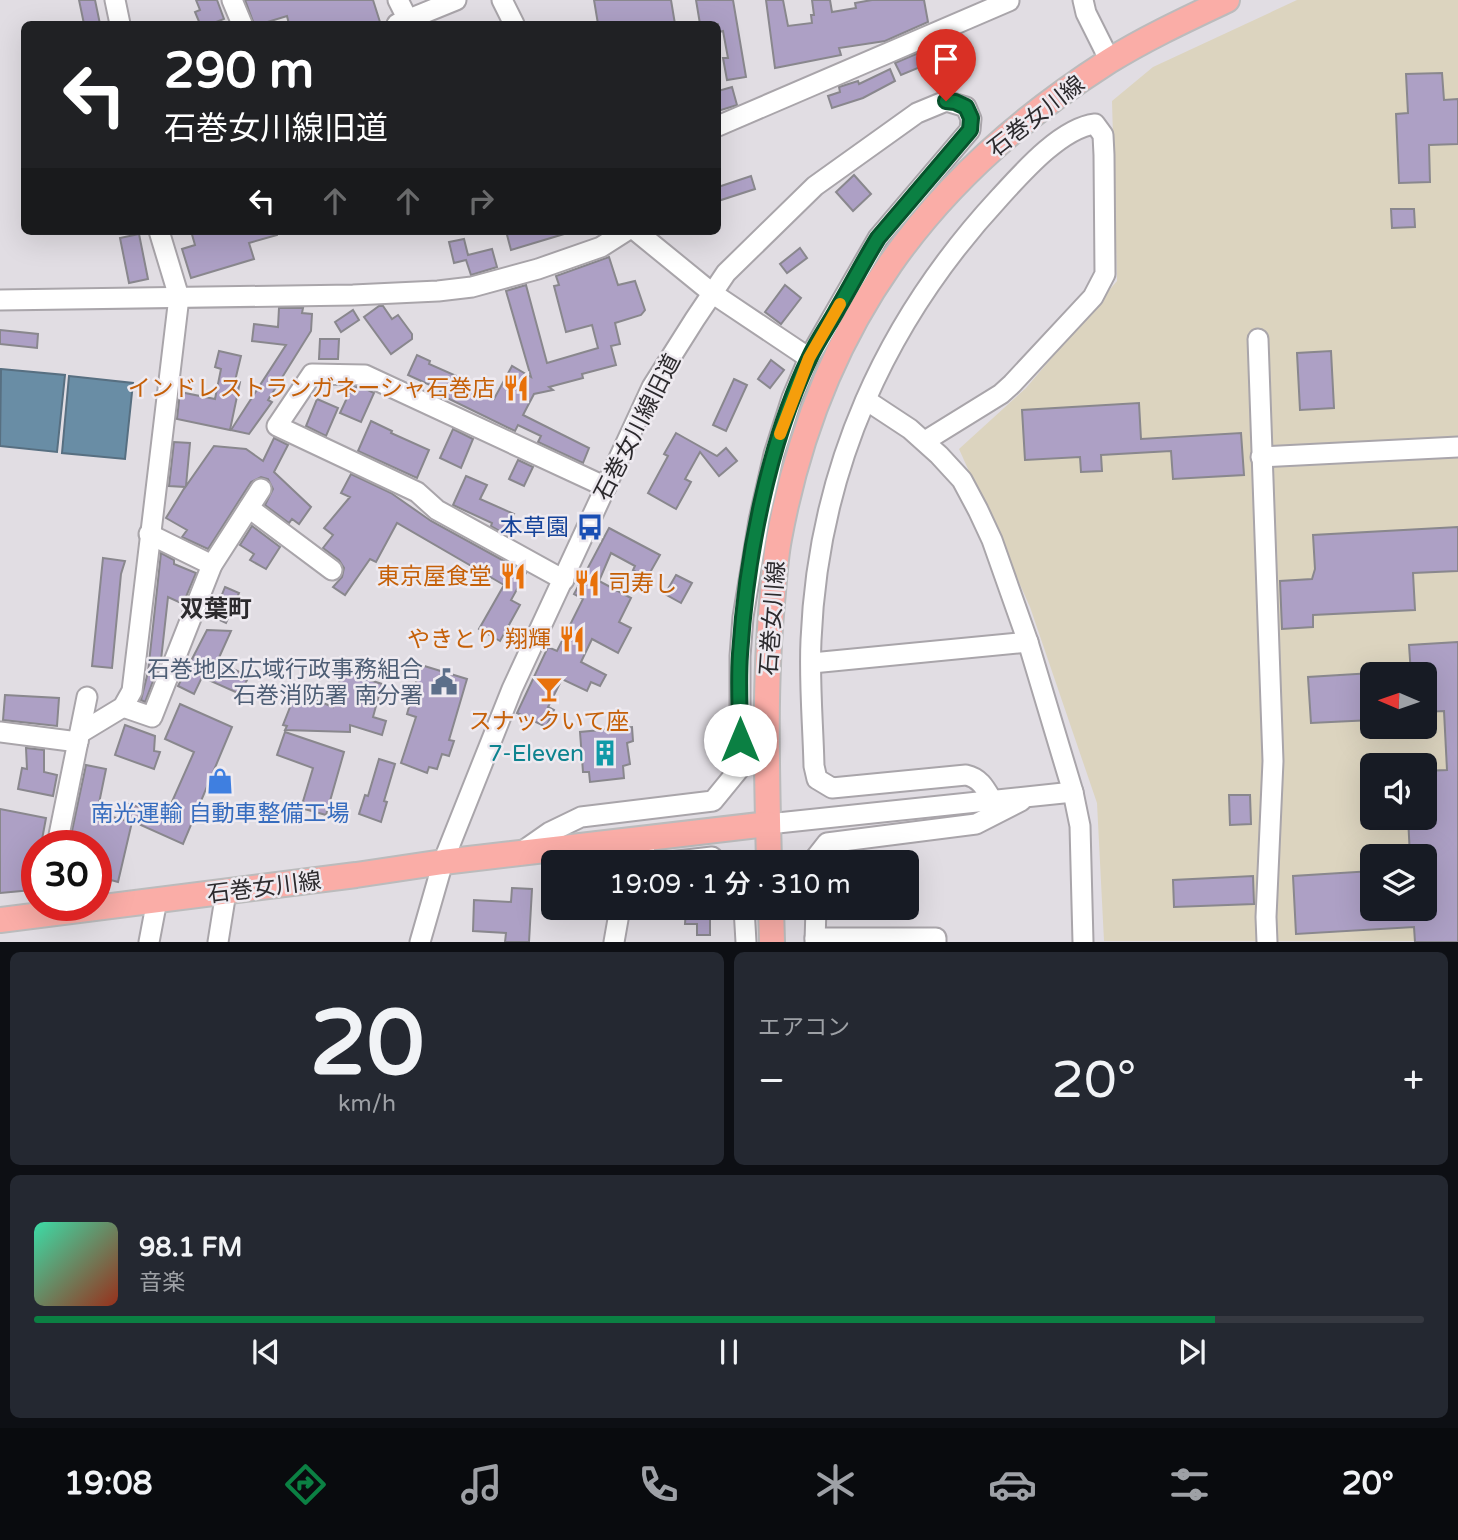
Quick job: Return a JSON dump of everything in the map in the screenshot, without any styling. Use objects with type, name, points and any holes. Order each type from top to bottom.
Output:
[{"type":"main road","name":"石巻女川線","points":[[644,850],[768,824],[766,664],[778,542],[792,475],[818,398],[839,348],[865,301],[900,249],[948,192],[996,145],[1031,116],[1110,61],[1227,0]]},
{"type":"main road","points":[[768,824],[769,850]]},
{"type":"main road","name":"石巻女川線","points":[[112,904],[157,901],[443,862],[520,853],[541,854]]},
{"type":"main road","name":"石巻女川線","points":[[0,920],[21,915]]},
{"type":"main road","points":[[771,920],[772,942]]},
{"type":"street","points":[[115,0],[119,21]]},
{"type":"street","points":[[232,0],[241,21]]},
{"type":"street","points":[[398,0],[404,21]]},
{"type":"street","points":[[409,21],[456,0]]},
{"type":"street","points":[[502,0],[512,21]]},
{"type":"street","points":[[1083,0],[1086,13],[1110,61]]},
{"type":"street","points":[[721,125],[1009,1]]},
{"type":"street","name":"石巻女川線旧道","points":[[420,942],[443,862],[512,689],[652,387],[712,293],[726,273],[815,186],[918,113],[946,101],[966,107],[971,118],[970,130],[878,238],[809,358]]},
{"type":"street","points":[[925,442],[1001,394],[1093,296],[1105,274],[1103,135],[1094,124],[1086,125],[1059,141],[1020,176],[967,232],[938,270],[897,336],[866,400],[831,495],[822,535],[811,640],[814,766],[817,779],[832,788],[965,775],[975,777],[981,782],[992,800]]},
{"type":"street","points":[[0,732],[79,738],[123,707],[132,691],[179,297],[160,235]]},
{"type":"street","points":[[0,300],[353,295],[438,291],[472,287],[538,269],[601,247],[620,235]]},
{"type":"street","points":[[520,853],[550,832],[581,817],[713,801],[740,768],[740,656],[743,617],[759,520],[774,454],[792,398],[809,358],[712,293],[641,235]]},
{"type":"street","points":[[1258,339],[1273,761],[1267,942]]},
{"type":"street","points":[[564,580],[437,510],[417,492],[277,426],[312,374],[365,375],[606,487]]},
{"type":"street","points":[[866,400],[886,411],[925,442],[962,480],[978,510],[1028,642],[1073,792],[1080,826],[1083,942]]},
{"type":"street","points":[[1261,457],[1458,447]]},
{"type":"street","points":[[123,707],[152,717],[212,565],[261,489]]},
{"type":"street","points":[[249,508],[332,570]]},
{"type":"street","points":[[149,534],[212,565]]},
{"type":"street","points":[[812,663],[1028,642]]},
{"type":"street","points":[[60,830],[87,697]]},
{"type":"street","points":[[768,824],[1073,792]]},
{"type":"street","points":[[822,850],[827,843],[975,824],[1031,796]]},
{"type":"street","points":[[218,942],[226,892]]},
{"type":"street","points":[[149,942],[157,901]]},
{"type":"street","points":[[614,942],[618,920]]},
{"type":"street","points":[[745,920],[746,942]]},
{"type":"street","points":[[816,920],[815,940],[936,937],[936,942]]},
{"type":"shaded area","points":[[1297,0],[1458,0],[1458,941],[1104,941],[1097,803],[1030,607],[959,449],[1026,388],[1117,281],[1112,101],[1153,67]]},
{"type":"water","points":[[1,369],[65,375],[57,452],[0,446]]},
{"type":"water","points":[[69,376],[133,383],[125,459],[62,453]]},
{"type":"building","points":[[79,0],[95,0],[99,21],[83,21]]},
{"type":"building","points":[[196,0],[217,0],[224,19],[199,21],[195,12],[200,10]]},
{"type":"building","points":[[245,0],[373,0],[380,21],[288,21],[287,16],[271,21],[253,21]]},
{"type":"building","points":[[594,0],[671,0],[674,21],[598,21]]},
{"type":"building","points":[[696,0],[733,0],[746,77],[727,80],[723,58],[728,58],[721,21],[700,21]]},
{"type":"building","points":[[766,0],[783,0],[788,26],[812,23],[812,0],[830,0],[832,12],[856,8],[855,3],[872,0],[924,0],[928,22],[885,41],[839,48],[841,55],[775,68]]},
{"type":"building","points":[[942,43],[947,56],[901,75],[895,63]]},
{"type":"building","points":[[890,69],[895,81],[863,98],[832,108],[828,96],[840,92],[839,87],[858,81],[859,84]]},
{"type":"building","points":[[1442,73],[1444,100],[1458,99],[1458,144],[1429,145],[1430,182],[1399,183],[1396,114],[1408,113],[1406,74]]},
{"type":"building","points":[[732,87],[737,105],[721,110],[721,90]]},
{"type":"building","points":[[854,175],[871,194],[853,211],[836,192]]},
{"type":"building","points":[[751,176],[755,189],[721,200],[721,186]]},
{"type":"building","points":[[1391,209],[1414,209],[1415,227],[1392,228]]},
{"type":"building","points":[[139,235],[148,279],[129,283],[120,238]]},
{"type":"building","points":[[192,235],[277,235],[249,243],[254,259],[191,278],[182,249],[195,245]]},
{"type":"building","points":[[507,235],[561,235],[511,250]]},
{"type":"building","points":[[464,239],[468,255],[492,249],[497,267],[471,275],[466,260],[454,263],[449,242]]},
{"type":"building","points":[[800,248],[807,258],[787,273],[780,264]]},
{"type":"building","points":[[609,257],[618,285],[635,281],[645,310],[641,315],[615,323],[620,344],[611,346],[616,365],[582,374],[583,378],[534,394],[523,415],[589,448],[583,463],[538,442],[541,436],[518,425],[515,431],[439,394],[441,390],[408,375],[417,355],[430,361],[429,364],[461,378],[459,383],[494,399],[512,366],[531,377],[506,291],[526,285],[547,363],[598,348],[592,325],[566,332],[554,286],[559,285],[556,276]]},
{"type":"building","points":[[785,285],[801,298],[781,324],[765,312]]},
{"type":"building","points":[[383,306],[392,319],[398,315],[412,334],[412,339],[391,354],[364,317]]},
{"type":"building","points":[[279,308],[303,308],[302,313],[312,314],[311,331],[268,400],[272,402],[249,434],[231,430],[286,345],[252,341],[254,324],[278,327]]},
{"type":"building","points":[[353,310],[359,320],[341,332],[335,322]]},
{"type":"building","points":[[0,330],[38,334],[37,348],[0,344]]},
{"type":"building","points":[[320,339],[339,339],[338,359],[319,359]]},
{"type":"building","points":[[219,351],[241,356],[235,381],[240,382],[230,430],[177,419],[180,392],[215,399],[221,369],[215,367]]},
{"type":"building","points":[[1331,351],[1334,408],[1300,410],[1297,353]]},
{"type":"building","points":[[771,360],[784,370],[770,388],[758,379]]},
{"type":"building","points":[[734,379],[747,385],[726,431],[713,425]]},
{"type":"building","points":[[352,387],[362,387],[374,393],[361,422],[340,413]]},
{"type":"building","points":[[317,399],[338,408],[326,436],[306,426]]},
{"type":"building","points":[[1139,403],[1141,439],[1241,433],[1244,475],[1173,479],[1171,451],[1101,455],[1102,471],[1081,472],[1080,457],[1025,460],[1022,410]]},
{"type":"building","points":[[371,421],[429,450],[417,478],[358,451]]},
{"type":"building","points":[[453,429],[473,439],[461,468],[440,458]]},
{"type":"building","points":[[676,433],[717,456],[726,448],[737,461],[719,476],[700,452],[685,479],[691,482],[676,509],[648,493],[668,456],[664,454]]},
{"type":"building","points":[[274,438],[288,445],[274,472],[311,507],[299,524],[292,519],[289,523],[265,505],[273,489],[268,479],[261,477],[251,482],[208,549],[182,537],[187,530],[166,518],[185,487],[169,486],[174,442],[190,443],[186,486],[214,446],[246,449],[263,461]]},
{"type":"building","points":[[518,460],[533,467],[524,486],[509,479]]},
{"type":"building","points":[[351,474],[391,493],[431,521],[526,573],[511,600],[520,605],[500,641],[479,629],[504,585],[397,523],[376,562],[370,559],[345,595],[333,587],[342,577],[344,568],[339,560],[323,548],[333,535],[324,528],[350,497],[341,493]]},
{"type":"building","points":[[466,476],[487,485],[480,499],[514,514],[505,534],[491,526],[492,523],[453,505]]},
{"type":"building","points":[[252,526],[280,547],[266,569],[250,560],[254,554],[240,545]]},
{"type":"building","points":[[1458,527],[1458,571],[1413,573],[1415,610],[1313,615],[1313,627],[1282,629],[1280,581],[1312,579],[1315,569],[1313,535]]},
{"type":"building","points":[[609,528],[660,555],[647,578],[633,570],[635,566],[611,553],[599,581],[631,598],[619,622],[631,628],[618,653],[592,639],[581,662],[606,675],[600,686],[591,682],[587,691],[562,679],[548,707],[554,710],[546,727],[517,713],[548,647],[557,651],[583,599],[574,594]]},
{"type":"building","points":[[161,553],[174,560],[174,564],[196,573],[183,604],[168,597],[161,660],[145,702],[141,700],[148,672]]},
{"type":"building","points":[[103,558],[125,561],[121,574],[112,668],[92,666]]},
{"type":"building","points":[[676,575],[692,583],[681,603],[665,594]]},
{"type":"building","points":[[225,587],[239,593],[226,623],[213,617]]},
{"type":"building","points":[[207,630],[231,631],[217,662],[249,676],[240,694],[202,677],[194,694],[178,686]]},
{"type":"building","points":[[1458,642],[1458,942],[1415,942],[1414,927],[1296,934],[1293,876],[1360,872],[1360,921],[1437,921],[1437,844],[1409,844],[1409,830],[1437,830],[1437,770],[1447,770],[1444,711],[1437,711],[1437,662],[1410,662],[1409,645]]},
{"type":"building","points":[[421,665],[467,679],[449,740],[454,741],[449,756],[442,754],[437,769],[429,767],[427,773],[401,763],[416,717],[407,714]]},
{"type":"building","points":[[342,671],[382,684],[373,717],[386,721],[382,735],[350,725],[350,732],[285,730],[287,726],[283,725],[296,692],[333,707],[333,693],[336,695]]},
{"type":"building","points":[[1360,674],[1360,721],[1311,723],[1308,677]]},
{"type":"building","points":[[5,695],[59,698],[57,726],[3,720]]},
{"type":"building","points":[[180,704],[232,727],[183,844],[125,818],[128,804],[167,813],[194,752],[165,739]]},
{"type":"building","points":[[125,725],[155,736],[154,751],[160,752],[154,769],[115,755]]},
{"type":"building","name":"7-Eleven","points":[[632,727],[633,741],[627,743],[630,764],[623,766],[624,778],[590,782],[589,772],[583,772],[580,732]]},
{"type":"building","points":[[285,732],[344,752],[326,815],[301,808],[313,768],[277,755]]},
{"type":"building","points":[[26,748],[44,750],[44,772],[57,775],[53,796],[18,789],[22,768],[27,769]]},
{"type":"building","points":[[379,759],[395,764],[381,822],[359,814],[365,795],[368,796]]},
{"type":"building","points":[[86,765],[106,769],[97,813],[132,822],[118,882],[112,880],[112,830],[72,830]]},
{"type":"building","points":[[1229,795],[1250,795],[1251,824],[1230,825]]},
{"type":"building","points":[[0,809],[46,818],[44,830],[21,830],[21,891],[0,893]]},
{"type":"building","points":[[1253,876],[1254,904],[1174,907],[1173,880]]},
{"type":"building","points":[[512,888],[532,889],[529,942],[505,942],[506,933],[473,931],[474,900],[511,902]]},
{"type":"building","points":[[685,920],[710,920],[710,935],[697,935],[697,924],[685,924]]},
{"type":"slow traffic","points":[[780,434],[809,358],[840,304]]},
{"type":"place","name":"インドレストランガネーシャ石巻店","points":[[516,388]]},
{"type":"place","name":"本草園","points":[[590,527]]},
{"type":"place","name":"東京屋食堂","points":[[513,576]]},
{"type":"place","name":"司寿し","points":[[587,583]]},
{"type":"place","name":"やきとり 翔輝","points":[[572,639]]},
{"type":"place","name":"石巻地区広域行政事務組合 石巻消防署 南分署","points":[[444,682]]},
{"type":"place","name":"スナックいて座","points":[[549,689]]},
{"type":"place","name":"7-Eleven","points":[[605,753]]},
{"type":"place","name":"南光運輸 自動車整備工場","points":[[220,781]]},
{"type":"district","name":"双葉町","points":[[216,609]]},
{"type":"route","points":[[740,740],[743,617],[759,520],[774,454],[792,398],[809,358],[878,238],[970,130],[971,118],[966,107],[946,101]]}]
